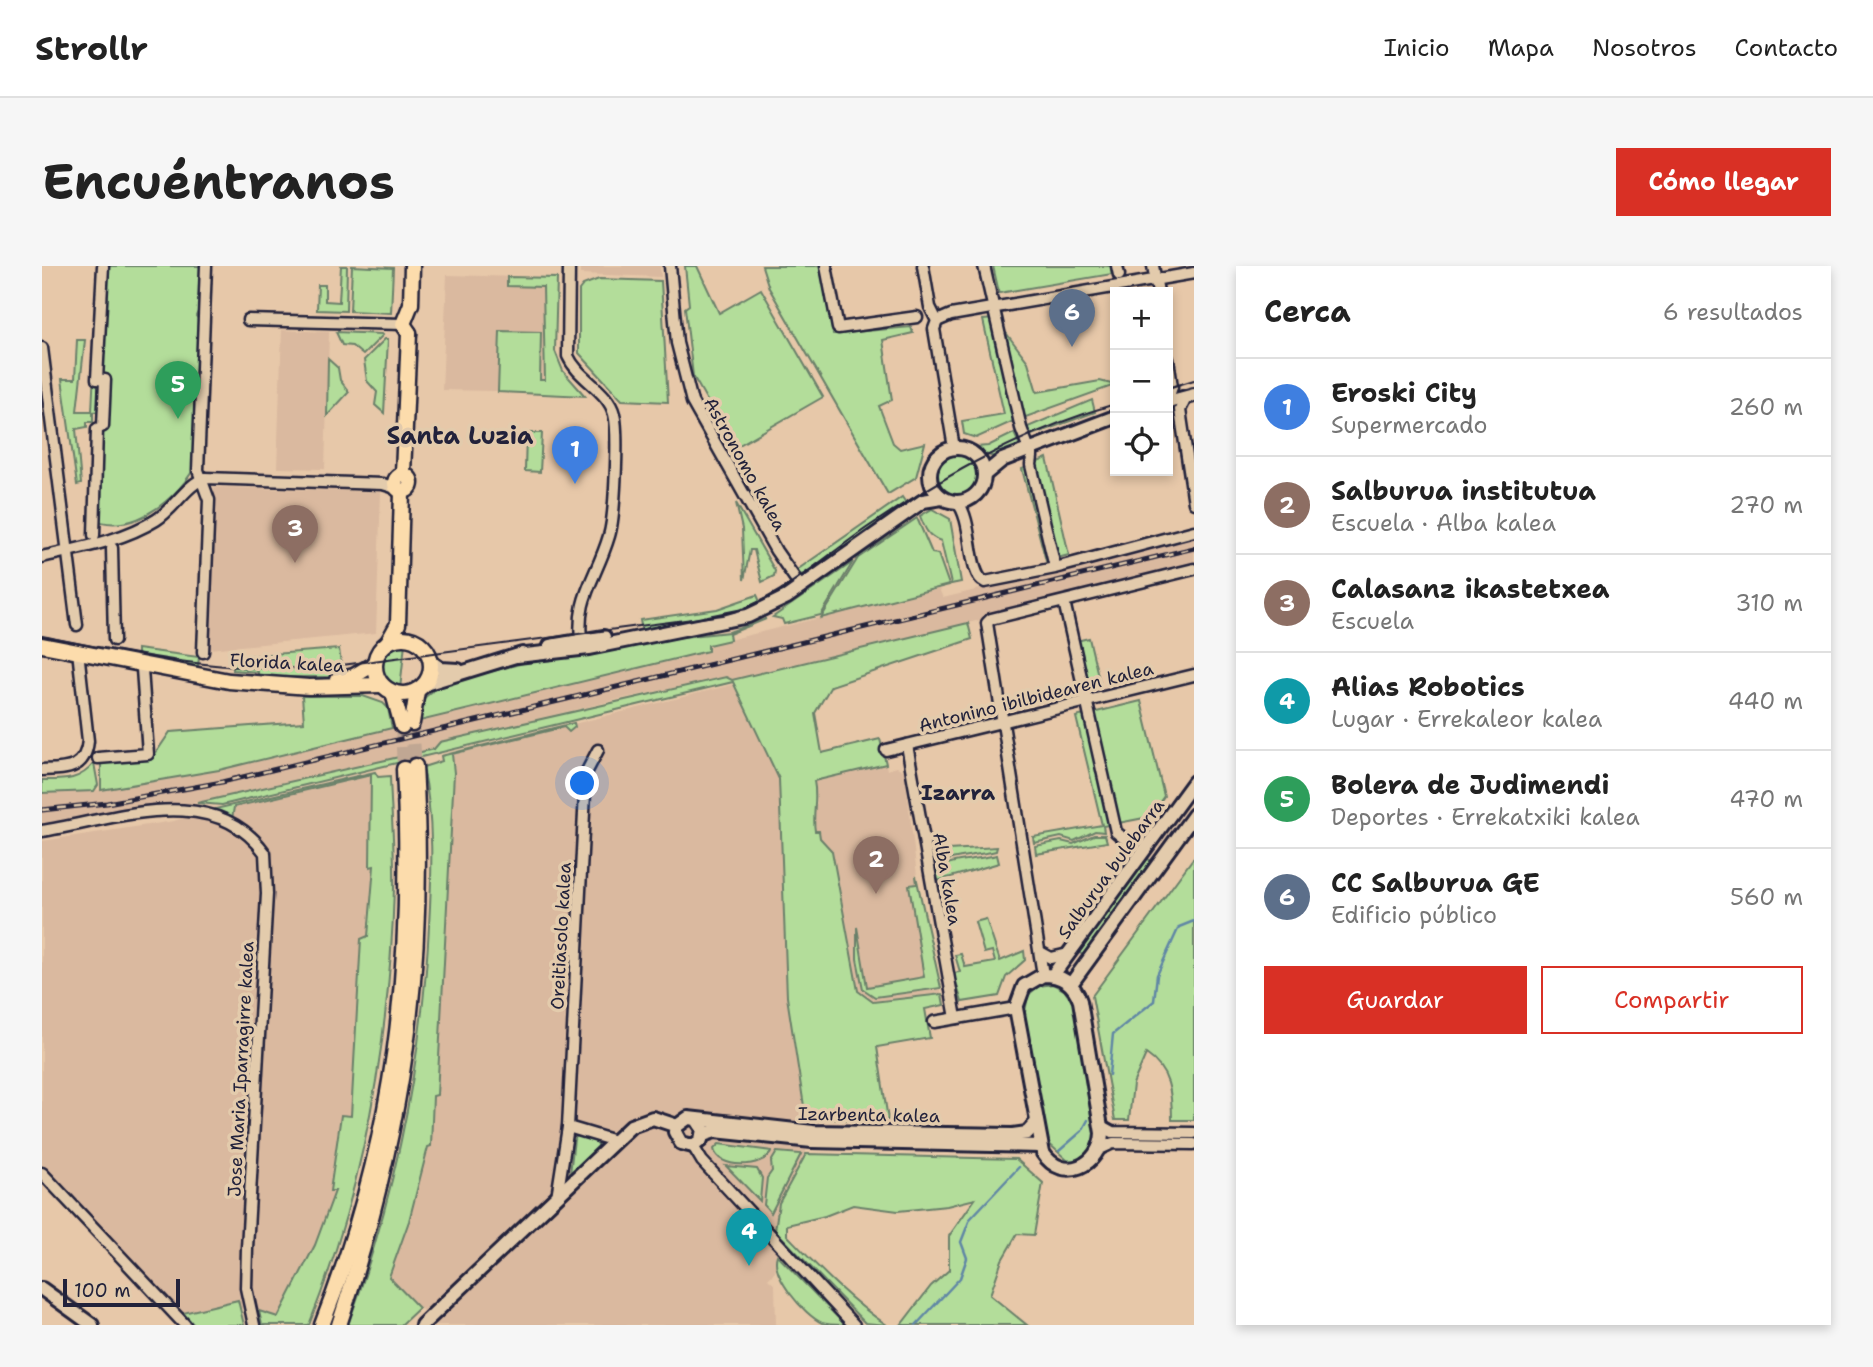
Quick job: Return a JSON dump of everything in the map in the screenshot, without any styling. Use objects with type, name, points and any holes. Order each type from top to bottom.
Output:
[{"type":"main road","points":[[412,266],[407,324],[403,473],[397,477],[398,624],[388,642],[379,650],[374,664],[407,724],[431,662]]},
{"type":"main road","points":[[387,689],[421,687],[517,656],[733,621],[766,609],[923,501],[942,498],[957,502],[977,494],[985,474],[1002,460],[1110,419]]},
{"type":"main road","points":[[923,501],[930,480],[930,467],[937,456],[954,448],[966,449],[977,456],[1002,460]]},
{"type":"main road","points":[[977,456],[985,474]]},
{"type":"main road","points":[[930,480],[942,498]]},
{"type":"main road","points":[[398,624],[409,638],[422,645],[431,662],[445,670],[469,670]]},
{"type":"main road","points":[[388,642],[409,638]]},
{"type":"main road","name":"Florida kalea","points":[[42,645],[218,679],[271,685],[387,689]]},
{"type":"main road","name":"Florida kalea","points":[[192,673],[279,680],[339,680],[354,676],[374,664]]},
{"type":"main road","points":[[322,1325],[334,1301],[363,1210],[394,1060],[407,934],[409,767],[419,862],[418,934],[405,1062],[377,1199],[339,1325]]},
{"type":"main road","name":"Salburua bulebarra","points":[[1016,1008],[1024,986],[1048,975],[1072,953],[1194,782]]},
{"type":"main road","name":"Salburua bulebarra","points":[[1071,984],[1194,815]]},
{"type":"main road","points":[[1016,1008],[1041,1146],[1048,1160],[1072,1169],[1089,1163],[1100,1149],[1101,1126],[1080,1002],[1071,984],[1048,975]]},
{"type":"main road","points":[[422,1325],[615,1141],[644,1119],[663,1119],[677,1126]]},
{"type":"main road","points":[[683,1119],[697,1120],[702,1126],[703,1135],[693,1146],[681,1143],[676,1132],[677,1126],[683,1119]]},
{"type":"main road","name":"Izarbenta kalea","points":[[697,1120],[813,1132],[1013,1135],[1027,1133],[1036,1123]]},
{"type":"main road","name":"Izarbenta kalea","points":[[703,1135],[715,1131],[812,1141],[1041,1146]]},
{"type":"main road","points":[[42,1289],[92,1325]]},
{"type":"street","points":[[94,535],[97,429],[103,426],[105,380],[97,379],[103,266]]},
{"type":"street","points":[[203,652],[209,500],[198,470],[206,266]]},
{"type":"street","points":[[569,266],[568,356],[574,368],[610,405],[615,424],[611,529],[579,610],[581,645]]},
{"type":"street","name":"Astronomo kalea","points":[[670,266],[677,344],[692,402],[776,551],[801,587]]},
{"type":"street","points":[[826,266],[838,328],[918,317]]},
{"type":"street","points":[[923,266],[930,307],[937,321]]},
{"type":"street","points":[[984,266],[1054,563]]},
{"type":"street","points":[[1153,266],[1157,287]]},
{"type":"street","points":[[954,448],[934,329],[937,321],[943,317],[1194,273]]},
{"type":"street","points":[[247,320],[407,324]]},
{"type":"street","points":[[42,348],[77,625]]},
{"type":"street","points":[[1190,397],[1180,410],[1194,503]]},
{"type":"street","points":[[42,557],[145,526],[177,504],[201,479],[383,484],[399,490]]},
{"type":"street","points":[[957,502],[966,515],[975,567],[981,581],[990,582],[1055,568],[1193,532]]},
{"type":"street","points":[[112,548],[114,640]]},
{"type":"street","points":[[1048,975],[1040,952],[986,628],[991,619],[1194,569]]},
{"type":"street","points":[[1065,606],[1116,832],[1133,846]]},
{"type":"street","points":[[42,770],[69,769],[83,761],[86,755],[88,741],[78,651]]},
{"type":"street","points":[[98,758],[148,754],[142,669]]},
{"type":"street","name":"Antonino ibilbidearen kalea","points":[[886,750],[1194,675]]},
{"type":"street","name":"Alba kalea","points":[[907,745],[956,1018]]},
{"type":"street","name":"Oreitiasolo kalea","points":[[557,1197],[568,1127],[586,774],[598,750]]},
{"type":"street","name":"Jose Maria Iparragirre kalea","points":[[42,831],[180,813],[236,828],[258,843],[265,853],[268,868],[246,1289],[254,1325]]},
{"type":"street","points":[[1040,952],[1051,958],[1072,953]]},
{"type":"street","points":[[934,1022],[1016,1008]]},
{"type":"street","points":[[1101,1126],[1112,1132],[1194,1133]]},
{"type":"street","points":[[568,1127],[615,1141]]},
{"type":"street","points":[[1100,1149],[1113,1143],[1194,1144]]},
{"type":"street","points":[[693,1146],[702,1161],[854,1325]]},
{"type":"street","points":[[42,1173],[185,1325]]},
{"type":"shaded area","points":[[580,266],[660,266],[661,277],[580,274]]},
{"type":"shaded area","points":[[447,275],[557,278],[555,351],[563,371],[584,393],[442,390]]},
{"type":"shaded area","points":[[282,330],[329,332],[325,469],[277,468]]},
{"type":"shaded area","points":[[214,487],[381,492],[376,633],[209,649]]},
{"type":"shaded area","points":[[1194,537],[1194,566],[968,623],[732,680],[726,677],[620,699],[440,742],[434,749],[215,800],[42,823],[42,793],[101,790],[219,770],[708,651],[708,645],[939,589],[943,598]]},
{"type":"shaded area","points":[[735,684],[779,779],[787,997],[806,1119],[806,1154],[775,1222],[775,1272],[768,1279],[775,1285],[776,1325],[437,1325],[389,1277],[409,1221],[428,1147],[431,1146],[433,1095],[437,1095],[454,773],[452,754]]},
{"type":"shaded area","points":[[886,764],[887,770],[897,767],[905,771],[917,876],[944,1005],[876,1017],[863,1011],[812,813],[817,803],[814,781]]},
{"type":"shaded area","points":[[371,774],[370,866],[374,866],[375,881],[368,936],[361,939],[351,1117],[341,1116],[331,1191],[335,1191],[315,1245],[278,1317],[240,1308],[238,1301],[183,1313],[42,1164],[42,841],[174,821],[197,813],[229,825],[234,807]]},
{"type":"green space","points":[[99,266],[203,266],[201,305],[196,316],[201,322],[199,422],[194,468],[179,489],[158,507],[125,523],[104,523],[92,518],[91,427],[102,425],[101,411],[93,412],[93,422],[87,422],[87,427],[76,429],[81,484],[77,485],[62,379],[75,379],[77,340],[85,340],[77,411],[92,411]]},
{"type":"green space","points":[[341,266],[347,266],[346,311],[317,310],[318,285],[325,285],[325,301],[339,302]]},
{"type":"green space","points":[[352,266],[393,268],[391,313],[350,311]]},
{"type":"green space","points":[[685,266],[697,266],[719,313],[761,289],[823,397],[734,448],[693,376],[685,308],[689,305]]},
{"type":"green space","points":[[762,266],[820,266],[833,334],[911,327],[913,333],[883,340],[892,400],[879,406],[893,443],[900,449],[925,443],[916,477],[888,494],[769,288]]},
{"type":"green space","points":[[993,266],[1111,266],[1112,274],[999,293]]},
{"type":"green space","points":[[507,277],[557,278],[555,351],[563,371],[585,396],[498,392],[500,331],[541,332],[540,380],[545,380],[543,287],[507,286]]},
{"type":"green space","points":[[599,279],[661,281],[668,402],[622,400],[579,353],[579,290],[583,285]]},
{"type":"green space","points":[[993,319],[992,328],[1016,420],[976,438],[964,434],[962,421],[1004,414],[983,320]]},
{"type":"green space","points":[[336,332],[383,335],[363,355],[352,346],[342,345]]},
{"type":"green space","points":[[1007,334],[1028,362],[1037,392],[1100,381],[1110,384],[1110,387],[1023,418],[1004,335]]},
{"type":"green space","points":[[388,339],[384,413],[375,405],[377,392],[367,381],[364,360]]},
{"type":"green space","points":[[328,359],[338,368],[340,380],[349,392],[327,416]]},
{"type":"green space","points":[[1092,400],[1095,412],[1026,437],[1023,429]]},
{"type":"green space","points":[[526,433],[542,433],[540,472],[525,471]]},
{"type":"green space","points":[[1014,433],[1021,448],[1008,454],[987,455],[975,447],[988,446]]},
{"type":"green space","points":[[957,453],[973,459],[979,475],[973,491],[957,497],[941,491],[935,475],[941,459]]},
{"type":"green space","points":[[1047,458],[1069,555],[1046,561],[1022,469]]},
{"type":"green space","points":[[902,497],[908,506],[806,574],[798,575],[794,572]]},
{"type":"green space","points":[[736,503],[775,571],[774,576],[762,582],[754,550],[750,550],[744,580],[742,529]]},
{"type":"green space","points":[[932,509],[950,519],[961,582],[951,584],[941,541],[925,529],[920,516]]},
{"type":"green space","points":[[917,518],[932,553],[938,554],[949,585],[821,618],[858,558]]},
{"type":"green space","points":[[853,562],[821,615],[784,624],[782,619],[773,617]]},
{"type":"green space","points":[[757,595],[762,606],[752,611],[642,631],[640,620],[717,609]]},
{"type":"green space","points":[[766,619],[729,634],[730,640],[708,645],[708,651],[420,721],[424,698],[440,685],[531,661],[663,639],[729,632]]},
{"type":"green space","points":[[968,623],[972,639],[831,686],[815,713],[822,753],[880,739],[886,764],[814,781],[815,831],[819,831],[820,838],[832,851],[858,991],[873,1002],[942,994],[944,1005],[925,1009],[930,1038],[877,1047],[888,1120],[806,1119],[787,997],[779,779],[733,682],[222,805],[197,803],[434,749],[440,742],[726,677],[732,680]]},
{"type":"green space","points":[[1089,638],[1100,684],[1087,687],[1076,641]]},
{"type":"green space","points":[[396,643],[405,643],[400,689],[388,684],[380,670],[383,654]]},
{"type":"green space","points":[[137,649],[199,657],[198,666],[137,657]]},
{"type":"green space","points":[[339,649],[343,677],[270,677],[258,676],[258,672],[233,670],[234,657]]},
{"type":"green space","points":[[302,696],[363,696],[383,703],[388,708],[392,728],[219,770],[101,790],[101,760],[155,754],[170,732],[304,722]]},
{"type":"green space","points":[[1141,701],[1164,796],[1149,817],[1103,826],[1104,832],[1095,831],[1074,841],[1061,837],[1034,843],[1033,837],[1102,825],[1076,717]]},
{"type":"green space","points":[[574,723],[575,727],[569,732],[564,727],[452,754],[454,773],[437,1095],[433,1096],[431,1146],[428,1147],[409,1221],[389,1277],[419,1308],[401,1325],[348,1325],[380,1228],[404,1128],[420,1028],[431,866],[431,826],[423,767],[442,761],[441,756]]},
{"type":"green space","points":[[94,763],[98,785],[94,791],[42,793],[42,780],[77,776]]},
{"type":"green space","points":[[375,772],[378,777],[390,776],[394,888],[387,999],[371,1110],[345,1219],[309,1325],[262,1325],[259,1311],[278,1317],[315,1245],[335,1191],[330,1191],[341,1115],[351,1116],[361,939],[368,936],[374,866],[370,867],[371,775],[234,807],[232,819],[211,810]]},
{"type":"green space","points":[[1094,835],[1105,835],[1107,842],[1036,854],[1035,846],[1061,841],[1073,844]]},
{"type":"green space","points":[[997,847],[996,851],[934,864],[932,851]]},
{"type":"green space","points":[[997,855],[999,863],[937,881],[935,869],[957,861]]},
{"type":"green space","points":[[1194,857],[1194,1120],[1172,1120],[1165,1075],[1146,1054],[1133,1084],[1129,1120],[1115,1120],[1092,996]]},
{"type":"green space","points":[[1147,858],[1152,862],[1083,955],[1078,952]]},
{"type":"green space","points":[[916,876],[941,988],[875,997],[863,989],[857,959],[857,927],[867,987],[924,977],[909,885],[917,884]]},
{"type":"green space","points":[[986,919],[1000,961],[1024,951],[1025,960],[1006,977],[999,996],[962,1002],[953,973],[960,972],[955,955],[961,954],[965,967],[995,962],[992,951],[984,953],[975,922]]},
{"type":"green space","points":[[1053,984],[1064,990],[1073,1003],[1094,1133],[1092,1145],[1084,1157],[1068,1161],[1046,1141],[1024,1018],[1028,995],[1039,986]]},
{"type":"green space","points":[[578,1135],[596,1140],[599,1147],[570,1174],[574,1139]]},
{"type":"green space","points":[[719,1144],[772,1151],[767,1157],[750,1164],[731,1163],[717,1156],[714,1149]]},
{"type":"green space","points":[[777,1152],[801,1154],[771,1213],[764,1205],[767,1178],[772,1171],[771,1162]]},
{"type":"green space","points":[[806,1154],[1016,1159],[1043,1183],[1034,1235],[1017,1234],[1002,1260],[990,1295],[1027,1325],[901,1325],[931,1286],[949,1270],[949,1236],[975,1199],[947,1206],[898,1211],[853,1205],[825,1216],[787,1225],[787,1235],[822,1271],[887,1325],[865,1323],[775,1230],[779,1203]]},
{"type":"green space","points":[[726,1166],[757,1169],[762,1178],[760,1201]]},
{"type":"green space","points":[[777,1255],[845,1325],[822,1323],[806,1312],[783,1283],[776,1263]]},
{"type":"green space","points":[[238,1300],[244,1325],[194,1325],[183,1313]]},
{"type":"waterway","points":[[1109,1075],[1113,1034],[1154,1001],[1157,975],[1179,927],[1194,921]]},
{"type":"waterway","points":[[1059,1151],[1082,1131],[1088,1120]]},
{"type":"waterway","points":[[916,1325],[960,1278],[967,1258],[961,1242],[970,1219],[1019,1167]]},
{"type":"tunnel","points":[[412,723],[415,766]]},
{"type":"tunnel","points":[[402,726],[404,769]]},
{"type":"tram line","points":[[1173,386],[1194,380]]},
{"type":"tram line","points":[[42,636],[191,662],[304,668],[723,615],[763,600],[799,578],[868,527],[957,472],[1049,427],[1110,406]]},
{"type":"railway","points":[[42,810],[107,803],[222,782],[1194,548]]},
{"type":"place","name":"CC Salburua GE","points":[[1072,347]]},
{"type":"place","name":"Bolera de Judimendi","points":[[178,419]]},
{"type":"place","name":"Eroski City","points":[[575,484]]},
{"type":"place","name":"Calasanz ikastetxea","points":[[295,563]]},
{"type":"place","name":"Salburua institutua","points":[[876,894]]},
{"type":"place","name":"Alias Robotics","points":[[749,1266]]},
{"type":"district","name":"Santa Luzia","points":[[460,436]]},
{"type":"district","name":"Izarra","points":[[958,793]]}]
